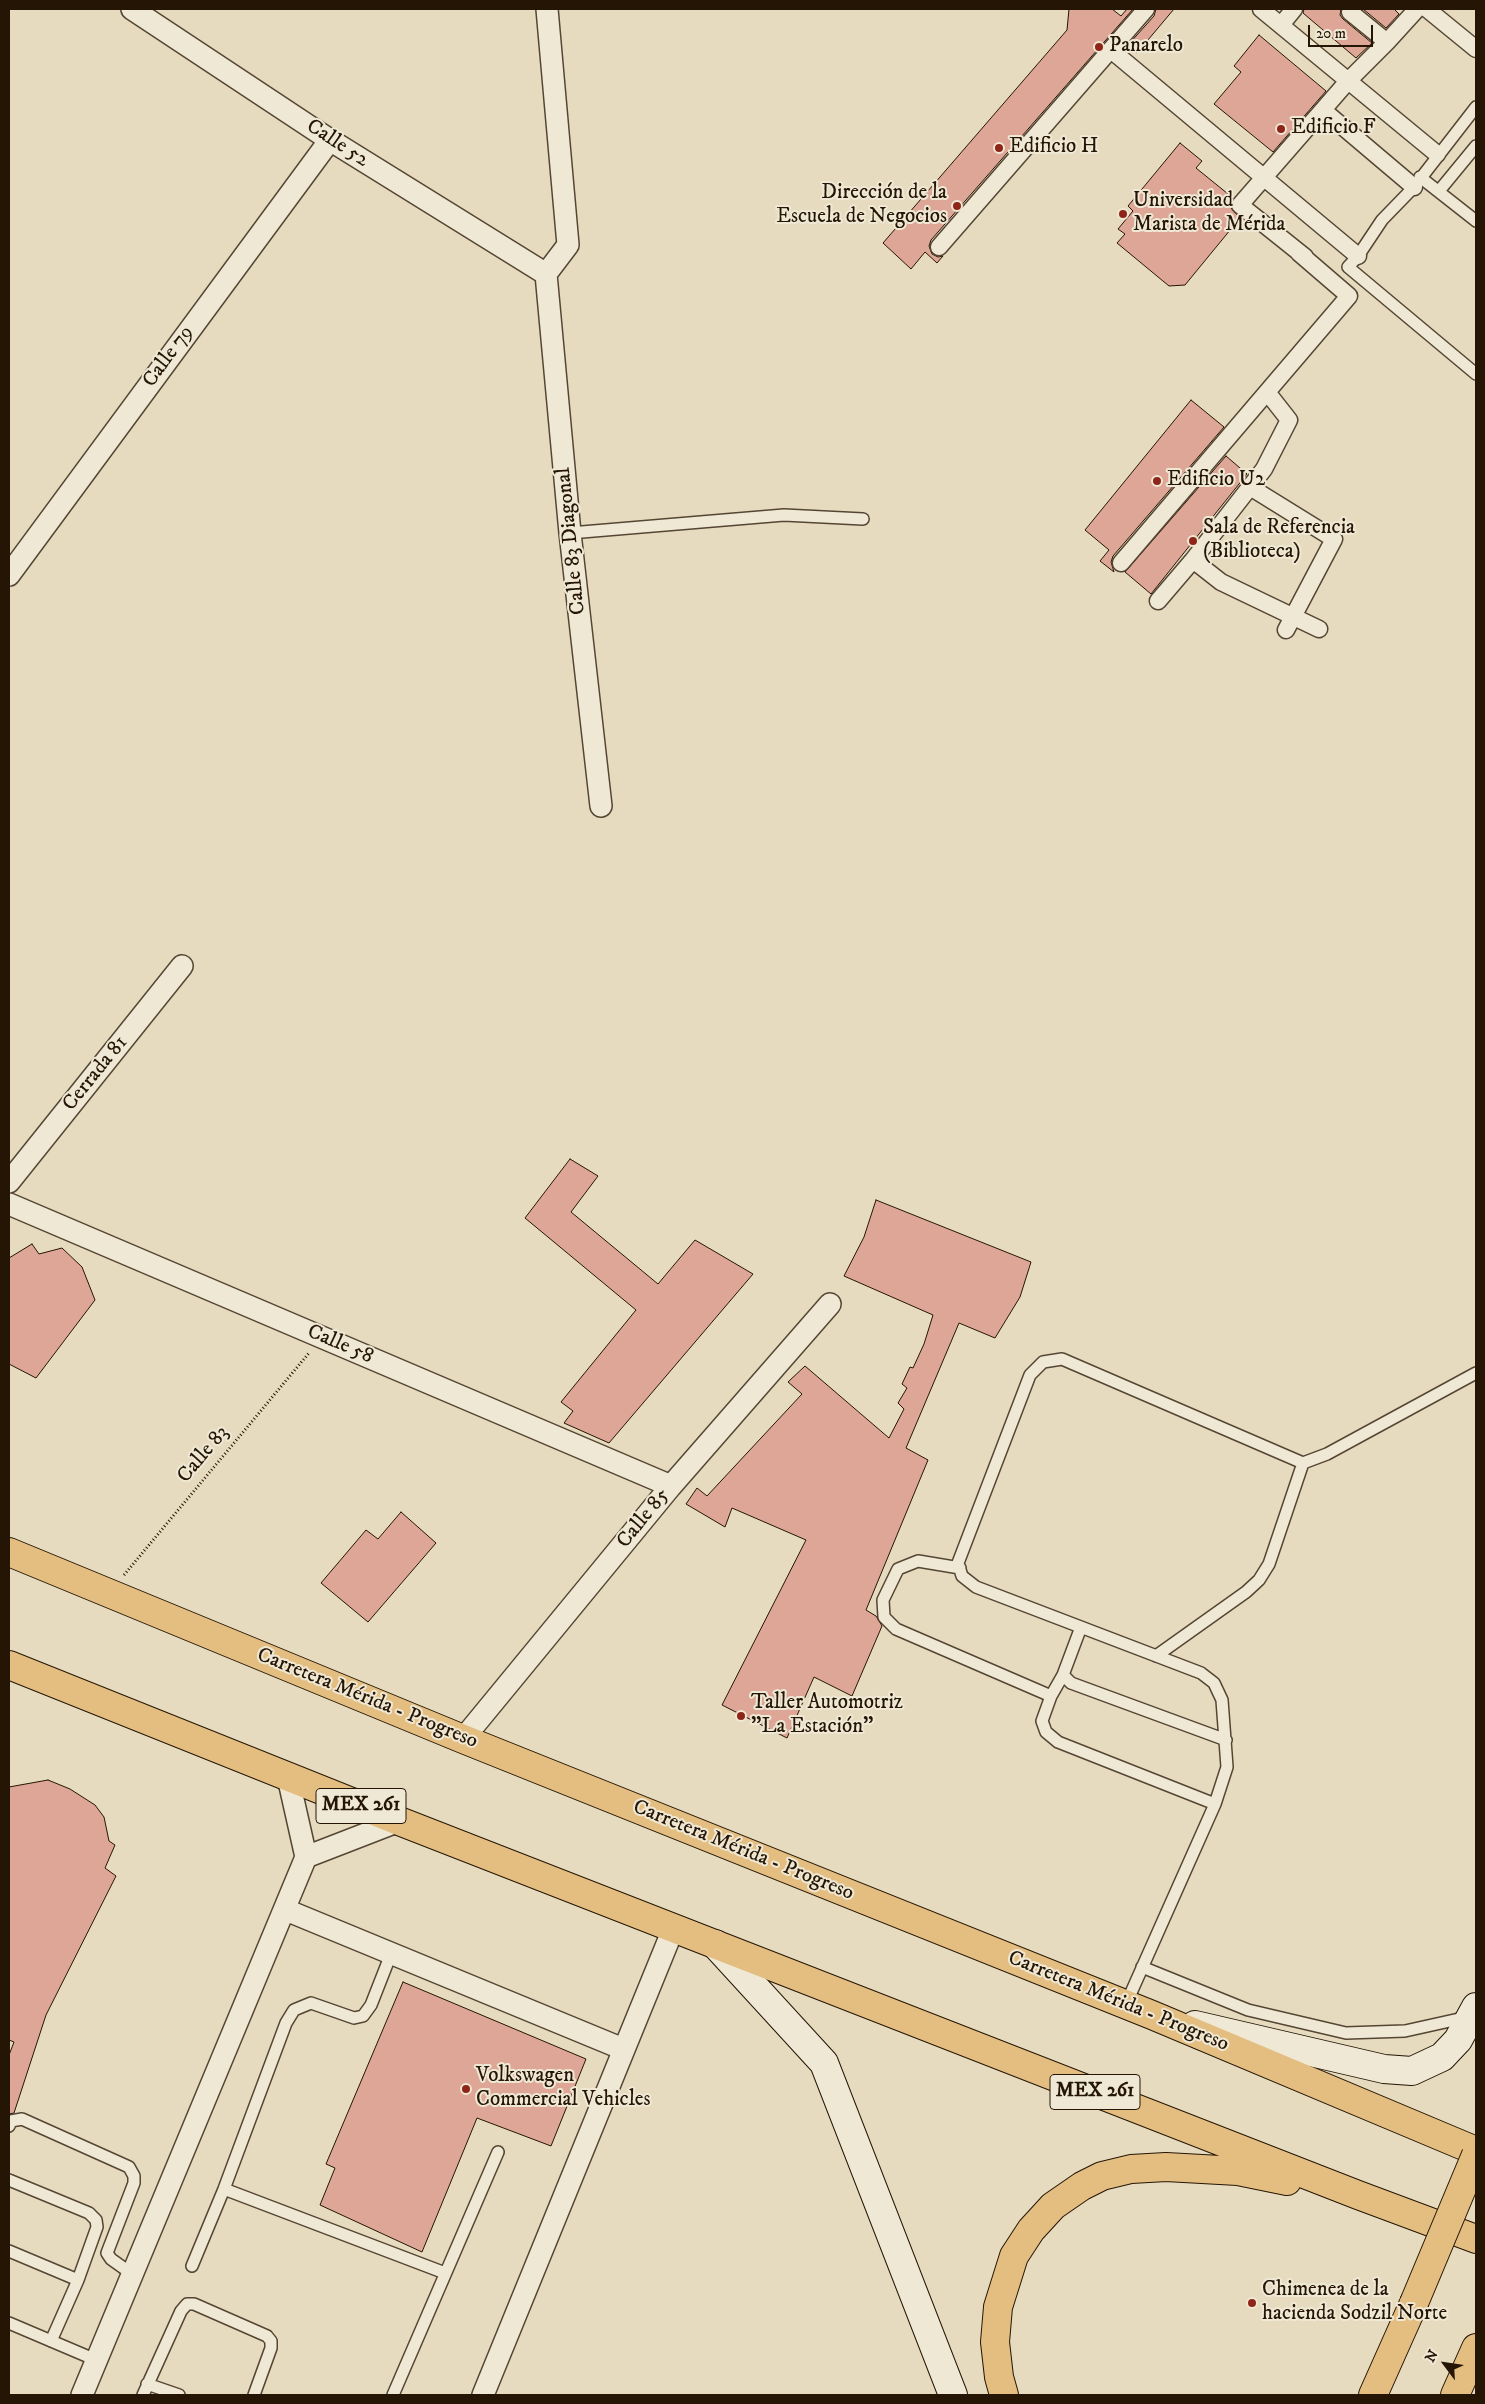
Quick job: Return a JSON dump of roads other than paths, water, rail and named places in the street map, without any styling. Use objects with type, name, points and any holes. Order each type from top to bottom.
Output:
[{"type":"highway","name":"Carretera Mérida - Progreso","points":[[9,1552],[463,1739],[1152,2014],[1476,2151]]},
{"type":"highway","name":"MEX 261","points":[[9,1665],[399,1821],[1358,2195],[1476,2239]]},
{"type":"highway","points":[[1359,2395],[1378,2384],[1476,2155]]},
{"type":"highway","points":[[1004,2395],[999,2377],[995,2342],[998,2306],[1011,2264],[1031,2230],[1053,2206],[1082,2186],[1102,2176],[1131,2169],[1166,2167],[1238,2171],[1358,2195]]},
{"type":"highway","points":[[1456,2395],[1476,2348]]},
{"type":"main road","points":[[715,1944],[824,2063],[950,2393]]},
{"type":"main road","points":[[1152,2014],[1384,2069],[1412,2071],[1442,2057],[1458,2040],[1474,2011]]},
{"type":"street","name":"Calle 52","points":[[132,9],[330,140],[546,274]]},
{"type":"street","points":[[546,274],[568,245],[547,9]]},
{"type":"street","points":[[939,246],[1146,9]]},
{"type":"street","points":[[1261,9],[1437,154]]},
{"type":"street","points":[[1280,25],[1294,9]]},
{"type":"street","points":[[1121,563],[1348,296],[1302,255],[1240,205],[1348,81],[1388,42],[1417,9]]},
{"type":"street","points":[[1427,9],[1476,49]]},
{"type":"street","points":[[1350,10],[1388,42]]},
{"type":"street","points":[[1111,50],[1358,256]]},
{"type":"street","points":[[1323,110],[1417,182]]},
{"type":"street","name":"Calle 79","points":[[9,575],[330,140]]},
{"type":"street","name":"Calle 83 Diagonal","points":[[546,274],[570,533],[601,806]]},
{"type":"street","points":[[1158,601],[1193,560],[1264,469],[1289,420],[1267,392]]},
{"type":"street","points":[[1250,487],[1334,539],[1286,630]]},
{"type":"street","points":[[1193,560],[1220,582],[1319,628]]},
{"type":"street","name":"Cerrada 81","points":[[9,1182],[182,966]]},
{"type":"street","name":"Calle 58","points":[[9,1204],[671,1486]]},
{"type":"street","name":"Calle 85","points":[[463,1739],[671,1486],[830,1304]]},
{"type":"street","points":[[82,2395],[286,1910],[306,1857],[288,1777]]},
{"type":"street","points":[[306,1857],[399,1821]]},
{"type":"street","points":[[286,1910],[623,2049]]},
{"type":"street","points":[[486,2394],[623,2049],[674,1927]]},
{"type":"lane","points":[[1476,107],[1437,154],[1417,182],[1382,220],[1358,256],[1348,267],[1476,374]]},
{"type":"lane","points":[[1439,191],[1476,146]]},
{"type":"lane","points":[[1417,182],[1439,191],[1476,221]]},
{"type":"lane","points":[[570,533],[784,515],[863,519]]},
{"type":"lane","points":[[1126,2004],[1216,1804],[1227,1767],[1222,1700],[1214,1683],[1200,1673],[976,1587],[962,1576],[958,1563],[1030,1375],[1044,1362],[1062,1359],[1303,1463],[1327,1454],[1476,1373]]},
{"type":"lane","points":[[1156,1656],[1246,1592],[1259,1580],[1269,1564],[1303,1463]]},
{"type":"lane","points":[[960,1568],[918,1561],[898,1569],[883,1600],[884,1618],[896,1629],[1052,1696]]},
{"type":"lane","points":[[1081,1627],[1064,1675],[1052,1696],[1042,1721],[1046,1732],[1058,1742],[1216,1804]]},
{"type":"lane","points":[[1064,1675],[1072,1682],[1226,1740]]},
{"type":"lane","points":[[192,2266],[224,2189],[286,2023],[294,2010],[311,2003],[354,2018],[363,2016],[371,2005],[391,1954]]},
{"type":"lane","points":[[1142,1967],[1248,2010],[1346,2033],[1404,2031],[1474,2011]]},
{"type":"lane","points":[[9,2126],[11,2121],[22,2119],[129,2167],[134,2176],[134,2183],[107,2253],[111,2259],[132,2274]]},
{"type":"lane","points":[[393,2395],[444,2273],[498,2152]]},
{"type":"lane","points":[[9,2180],[89,2213],[96,2220],[97,2227],[78,2280],[51,2341]]},
{"type":"lane","points":[[224,2189],[444,2273]]},
{"type":"lane","points":[[9,2251],[78,2280]]},
{"type":"lane","points":[[143,2395],[181,2311],[187,2304],[194,2304],[267,2336],[271,2341],[271,2348],[254,2395]]},
{"type":"lane","points":[[9,2323],[96,2360]]},
{"type":"lane","points":[[148,2384],[180,2395]]},
{"type":"place","name":"Panarelo","points":[[1099,47]]},
{"type":"place","name":"Edificio F","points":[[1281,129]]},
{"type":"place","name":"Edificio H","points":[[999,148]]},
{"type":"place","name":"Dirección de la Escuela de Negocios","points":[[957,206]]},
{"type":"place","name":"Universidad Marista de Mérida","points":[[1123,214]]},
{"type":"place","name":"Edificio U2","points":[[1157,481]]},
{"type":"place","name":"Sala de Referencia (Biblioteca)","points":[[1193,541]]},
{"type":"place","name":"Taller Automotriz \"La Estación\"","points":[[741,1716]]},
{"type":"place","name":"Volkswagen Commercial Vehicles","points":[[466,2089]]},
{"type":"place","name":"Chimenea de la hacienda Sodzil Norte","points":[[1252,2303]]}]
